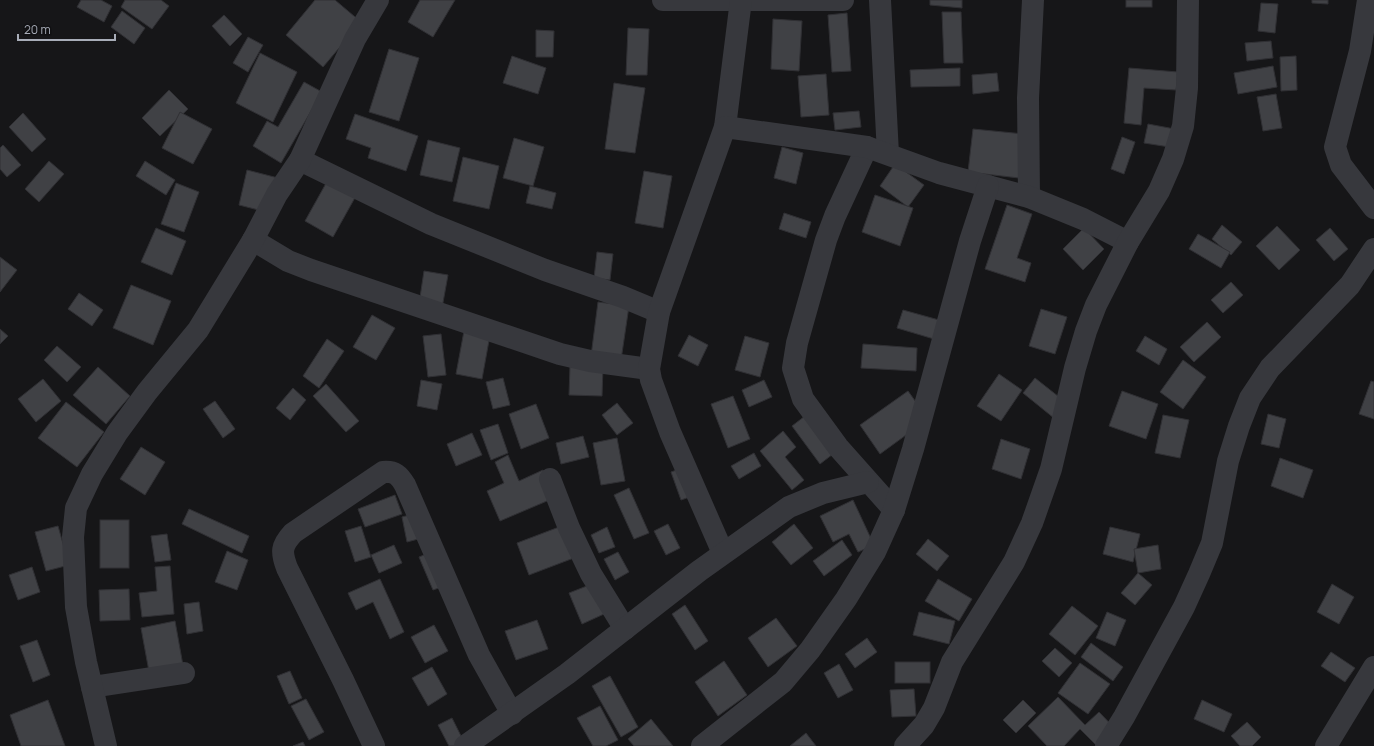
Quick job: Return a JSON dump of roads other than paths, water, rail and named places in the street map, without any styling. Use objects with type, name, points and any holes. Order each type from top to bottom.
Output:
[{"type":"street","points":[[106,746],[92,687],[76,607],[74,537],[76,508],[92,474],[117,433],[147,392],[198,330],[253,240],[277,194],[300,160],[355,39],[378,0]]},
{"type":"street","points":[[663,0],[843,0]]},
{"type":"street","points":[[723,553],[670,432],[651,380],[649,369],[659,312],[725,127],[741,0]]},
{"type":"street","points":[[880,0],[888,154]]},
{"type":"street","points":[[1029,196],[1028,98],[1033,0]]},
{"type":"street","points":[[905,746],[924,725],[934,708],[952,662],[1014,562],[1032,523],[1050,469],[1086,330],[1096,305],[1128,242],[1159,191],[1173,159],[1183,126],[1187,88],[1188,0]]},
{"type":"street","points":[[1368,0],[1360,51],[1335,147],[1340,165],[1374,208]]},
{"type":"street","points":[[725,127],[867,147],[939,173],[1029,196],[1083,219],[1128,242]]},
{"type":"street","points":[[867,147],[835,216],[826,240],[798,343],[793,368],[802,399],[838,446],[894,510]]},
{"type":"street","points":[[300,160],[431,224],[545,270],[623,297],[659,312]]},
{"type":"street","points":[[702,746],[783,682],[810,650],[846,599],[875,552],[894,510],[913,449],[970,241],[988,186]]},
{"type":"street","points":[[253,240],[288,261],[311,270],[524,343],[590,361],[649,369]]},
{"type":"street","points":[[1106,746],[1124,717],[1184,606],[1212,543],[1228,461],[1250,398],[1270,368],[1350,285],[1374,249]]},
{"type":"street","points":[[374,746],[283,557],[284,543],[293,533],[383,472],[392,471],[399,475],[405,485],[479,654],[512,714]]},
{"type":"street","points":[[550,479],[569,528],[591,574],[625,629]]},
{"type":"street","points":[[465,746],[567,674],[723,553],[789,507],[822,493],[868,482]]},
{"type":"street","points":[[1326,746],[1367,691],[1374,667]]},
{"type":"street","points":[[92,687],[184,673]]}]
